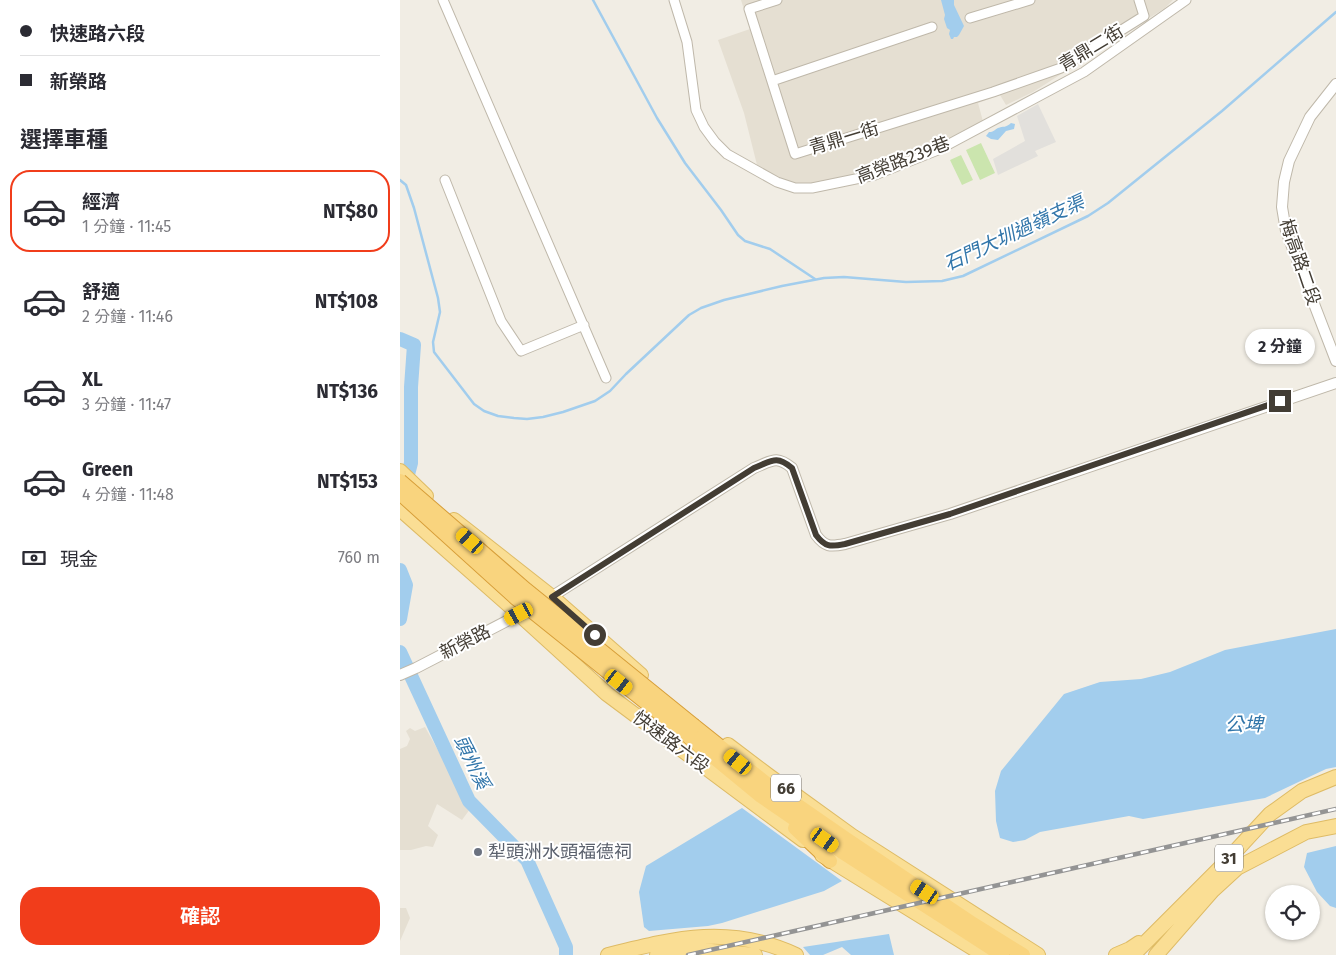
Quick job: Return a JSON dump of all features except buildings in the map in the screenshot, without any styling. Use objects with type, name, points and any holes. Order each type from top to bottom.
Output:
[{"type":"highway","name":"66","points":[[400,480],[691,731],[841,851],[970,928],[1023,955]]},
{"type":"highway","name":"66","points":[[400,493],[516,598],[691,731]]},
{"type":"highway","points":[[764,791],[852,836]]},
{"type":"highway","points":[[764,791],[830,860]]},
{"type":"highway","name":"66","points":[[970,928],[1002,955]]},
{"type":"main road","name":"66","points":[[400,471],[434,504],[552,597]]},
{"type":"main road","name":"66","points":[[400,509],[519,614]]},
{"type":"main road","name":"快速路六段","points":[[552,597],[668,699],[769,776],[852,836],[1038,955]]},
{"type":"main road","name":"快速路六段","points":[[519,614],[607,694],[830,860],[984,955]]},
{"type":"main road","name":"31","points":[[1133,955],[1270,814],[1302,791],[1336,778]]},
{"type":"main road","name":"31","points":[[1157,954],[1213,890],[1237,868],[1306,832],[1336,826]]},
{"type":"main road","points":[[1116,955],[1130,950],[1160,928]]},
{"type":"main road","points":[[608,955],[670,941],[701,936],[724,936],[750,939],[796,955]]},
{"type":"main road","points":[[657,955],[700,950],[755,955]]},
{"type":"street","points":[[443,0],[606,378]]},
{"type":"street","name":"高榮路239巷","points":[[674,0],[687,42],[696,110],[704,127],[727,154],[777,182],[795,188],[812,188],[875,175],[938,150],[1084,72],[1186,0]]},
{"type":"street","name":"青鼎一街","points":[[777,0],[749,9],[795,154],[980,96]]},
{"type":"street","points":[[970,18],[1030,0]]},
{"type":"street","name":"青鼎二街","points":[[980,96],[1062,68],[1144,16],[1139,0]]},
{"type":"street","points":[[772,81],[932,28]]},
{"type":"street","name":"梅高路二段","points":[[1336,84],[1310,117],[1289,161],[1284,182],[1282,207],[1289,238],[1336,361]]},
{"type":"street","points":[[445,180],[501,321],[521,351],[584,325]]},
{"type":"street","name":"新榮路","points":[[400,675],[552,597],[754,468],[775,459],[785,462],[792,468],[816,535],[821,542],[830,547],[950,514],[1336,383]]},
{"type":"shaded area","points":[[741,0],[1173,0],[1165,8],[1033,92],[1006,105],[1000,95],[978,103],[984,125],[934,150],[867,176],[822,186],[780,185],[757,165],[744,113],[718,40],[750,29]]},
{"type":"shaded area","points":[[1038,104],[1056,142],[1035,151],[1038,156],[998,175],[993,159],[1025,141],[1017,116]]},
{"type":"shaded area","points":[[425,727],[455,781],[461,796],[470,809],[462,820],[437,804],[428,826],[438,835],[433,847],[426,846],[411,850],[400,850],[400,749],[407,746],[410,739],[406,731],[410,728],[415,731]]},
{"type":"shaded area","points":[[400,908],[406,908],[410,918],[400,941]]},
{"type":"green space","points":[[981,143],[995,173],[980,180],[966,150]]},
{"type":"green space","points":[[961,155],[973,180],[962,185],[950,160]]},
{"type":"water","points":[[941,0],[954,0],[954,5],[964,26],[959,35],[953,39],[951,39],[950,30],[947,28],[944,19],[945,15]]},
{"type":"water","points":[[1011,123],[1015,124],[1014,129],[1006,131],[998,140],[986,136],[989,132]]},
{"type":"water","name":"公埤","points":[[1336,629],[1336,767],[1326,769],[1265,798],[1143,819],[1129,816],[1040,832],[1025,840],[1013,842],[1000,838],[996,821],[995,791],[1001,771],[1064,694],[1100,682],[1141,679],[1170,672],[1225,650]]},
{"type":"water","points":[[742,808],[842,881],[824,891],[722,923],[649,931],[644,927],[639,892],[646,866]]},
{"type":"water","points":[[1336,846],[1336,908],[1330,906],[1320,895],[1320,885],[1313,885],[1304,867],[1307,853]]},
{"type":"water","points":[[889,934],[894,955],[851,955],[842,947],[823,955],[810,955],[803,947]]},
{"type":"waterway","points":[[593,0],[657,118],[685,163],[738,235],[745,241],[770,249],[815,279]]},
{"type":"waterway","name":"石門大圳過嶺支渠","points":[[400,180],[406,185],[414,208],[438,298],[440,312],[433,342],[434,352],[474,404],[484,411],[498,416],[514,418],[543,417],[595,401],[610,391],[689,315],[701,308],[724,300],[824,278],[844,277],[906,282],[942,281],[963,276],[1088,216],[1108,203],[1222,111],[1336,12]]},
{"type":"waterway","name":"頭州溪","points":[[400,339],[414,345],[411,387],[411,463],[405,486]]},
{"type":"waterway","name":"頭州溪","points":[[400,570],[406,585],[400,619]]},
{"type":"waterway","name":"頭州溪","points":[[400,652],[469,801],[527,860],[566,947],[566,955]]},
{"type":"railway","points":[[688,955],[1336,809]]},
{"type":"place","name":"犁頭洲水頭福德祠","points":[[478,852]]},
{"type":"route","points":[[595,635],[552,597],[754,468],[775,459],[785,462],[792,468],[816,535],[821,542],[830,547],[950,514],[1280,401]]}]
